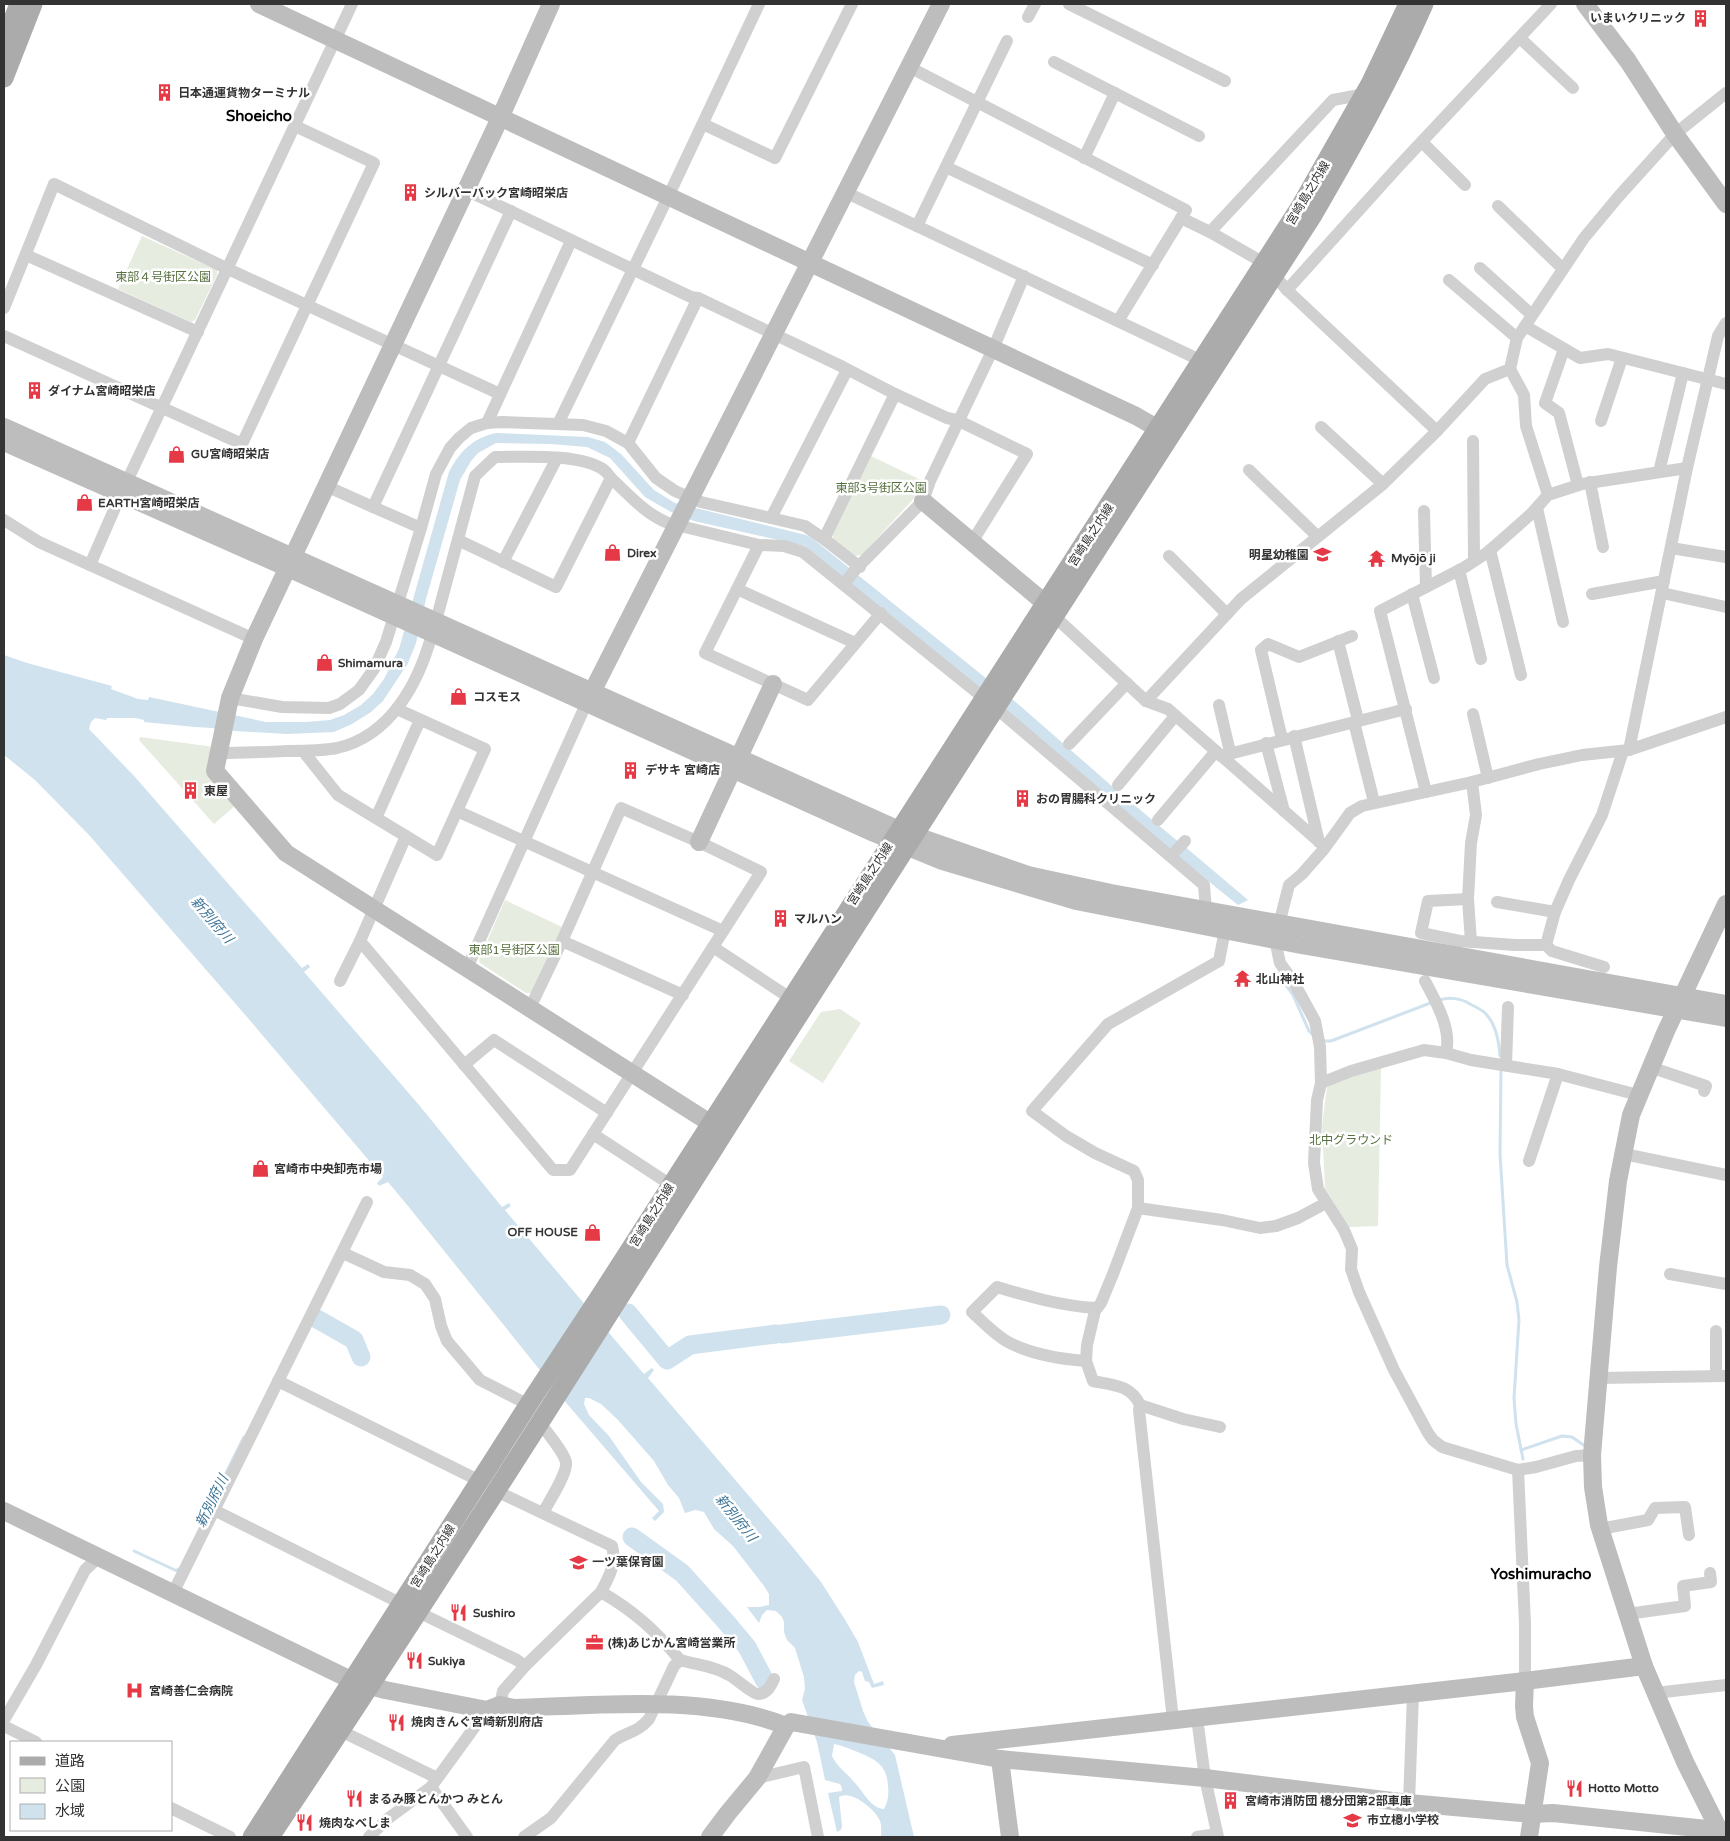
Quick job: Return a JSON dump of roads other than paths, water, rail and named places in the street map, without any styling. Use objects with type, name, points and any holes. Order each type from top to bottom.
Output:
[{"type":"main road","points":[[4,42],[19,4]]},
{"type":"main road","points":[[4,78],[33,4]]},
{"type":"main road","name":"宮崎島之内線","points":[[252,1837],[352,1681],[410,1608],[488,1486],[538,1402],[599,1313],[1269,270],[1300,208],[1365,94],[1408,4]]},
{"type":"main road","name":"宮崎島之内線","points":[[1165,433],[1202,360],[1269,270],[1314,215],[1402,54],[1424,4]]},
{"type":"main road","name":"宮崎島之内線","points":[[599,1313],[671,1185],[790,998],[903,838]]},
{"type":"main road","name":"宮崎島之内線","points":[[488,1486],[539,1423],[538,1402]]},
{"type":"main road","name":"宮崎島之内線","points":[[270,1837],[371,1686],[410,1608]]},
{"type":"street","points":[[258,4],[1136,416],[1165,433]]},
{"type":"street","points":[[90,565],[124,488],[352,4]]},
{"type":"street","points":[[551,4],[500,118],[254,639],[229,704],[215,771],[286,853],[710,1123]]},
{"type":"street","points":[[558,424],[759,4]]},
{"type":"street","points":[[702,124],[775,158],[852,4]]},
{"type":"street","points":[[467,968],[590,697],[688,500],[774,335],[909,67],[939,4]]},
{"type":"street","points":[[1028,17],[1035,4]]},
{"type":"street","points":[[1069,4],[1225,82]]},
{"type":"street","points":[[1287,290],[1422,142],[1552,4]]},
{"type":"street","points":[[1585,4],[1726,204]]},
{"type":"street","points":[[1520,38],[1573,88]]},
{"type":"street","points":[[917,226],[1007,41]]},
{"type":"street","points":[[1054,62],[1199,136]]},
{"type":"street","points":[[909,67],[1186,210],[1118,321]]},
{"type":"street","points":[[1548,495],[1526,426],[1524,395],[1510,369],[1517,338],[1584,238],[1619,196],[1675,134],[1726,92]]},
{"type":"street","points":[[1084,158],[1116,94]]},
{"type":"street","points":[[1210,232],[1333,100],[1365,94]]},
{"type":"street","points":[[4,336],[242,444],[374,163],[295,126]]},
{"type":"street","points":[[1422,142],[1465,185]]},
{"type":"street","points":[[946,168],[1153,265]]},
{"type":"street","points":[[4,308],[54,184],[228,269],[393,343],[500,394]]},
{"type":"street","points":[[466,190],[1027,454],[972,542]]},
{"type":"street","points":[[845,192],[1202,360]]},
{"type":"street","points":[[1498,206],[1562,269]]},
{"type":"street","points":[[373,508],[511,211]]},
{"type":"street","points":[[1182,218],[1210,232],[1269,270],[1287,290],[1437,431]]},
{"type":"street","points":[[487,423],[571,240]]},
{"type":"street","points":[[26,255],[198,332]]},
{"type":"street","points":[[1480,268],[1529,321],[1564,349],[1580,358],[1608,354],[1726,384]]},
{"type":"street","points":[[844,584],[857,568],[923,501],[930,481],[993,349],[1024,276]]},
{"type":"street","points":[[1448,280],[1517,338]]},
{"type":"street","points":[[628,443],[698,298]]},
{"type":"street","points":[[1546,945],[1555,912],[1602,815],[1626,750],[1663,587],[1687,468],[1718,336],[1726,323]]},
{"type":"street","points":[[1564,349],[1545,403],[1559,412],[1584,483],[1603,547]]},
{"type":"street","points":[[1601,421],[1622,358]]},
{"type":"street","points":[[1146,701],[1241,599],[1383,484],[1437,431],[1485,379],[1510,369]]},
{"type":"street","points":[[770,518],[847,370]]},
{"type":"street","points":[[1659,472],[1683,373]]},
{"type":"street","points":[[824,539],[896,394]]},
{"type":"street","points":[[229,704],[312,709],[329,708],[340,704],[359,690],[374,669],[399,611],[436,474],[450,448],[459,438],[471,428],[487,423],[583,425],[606,431],[628,443],[656,478],[688,500],[805,526],[824,539],[857,568]]},
{"type":"street","points":[[4,427],[124,488]]},
{"type":"street","points":[[1321,427],[1383,484]]},
{"type":"street","points":[[1473,441],[1474,561]]},
{"type":"street","points":[[4,442],[124,488],[291,562],[903,838],[942,861],[1076,901],[1225,930],[1277,932]]},
{"type":"street","points":[[219,754],[337,748],[365,737],[384,723],[397,709],[420,671],[431,626],[458,540],[475,476],[494,458],[558,458],[590,462],[605,471],[655,518],[759,545],[784,546],[802,552],[880,613],[994,697],[1204,885],[1206,911]]},
{"type":"street","points":[[504,562],[558,458]]},
{"type":"street","points":[[1426,792],[1380,611],[1458,570],[1490,550],[1537,508],[1548,495],[1584,483],[1687,468]]},
{"type":"street","points":[[1249,470],[1317,536]]},
{"type":"street","points":[[458,540],[556,587],[611,478]]},
{"type":"street","points":[[326,486],[421,528]]},
{"type":"street","points":[[923,501],[1050,610],[1146,701],[1168,710],[1222,753],[1322,844]]},
{"type":"street","points":[[1537,508],[1564,622]]},
{"type":"street","points":[[1424,511],[1426,587]]},
{"type":"street","points":[[4,520],[39,542],[254,639]]},
{"type":"street","points":[[759,545],[705,653],[808,700],[880,613]]},
{"type":"street","points":[[1671,548],[1726,557]]},
{"type":"street","points":[[1490,550],[1521,675]]},
{"type":"street","points":[[1169,556],[1228,614]]},
{"type":"street","points":[[1458,570],[1481,660]]},
{"type":"street","points":[[1592,594],[1663,587],[1726,608]]},
{"type":"street","points":[[737,589],[855,643]]},
{"type":"street","points":[[1412,594],[1434,678]]},
{"type":"street","points":[[1322,844],[1260,650],[1268,644],[1299,657],[1352,636]]},
{"type":"street","points":[[1338,641],[1374,802]]},
{"type":"street","points":[[1069,744],[1127,683]]},
{"type":"street","points":[[699,842],[773,684]]},
{"type":"street","points":[[1220,705],[1222,753]]},
{"type":"street","points":[[1158,820],[1222,753],[1406,708]]},
{"type":"street","points":[[303,751],[338,795],[437,855],[485,749],[397,709]]},
{"type":"street","points":[[1473,714],[1488,778]]},
{"type":"street","points":[[1118,785],[1175,716]]},
{"type":"street","points":[[1592,1455],[1576,1456],[1518,1470],[1442,1448],[1433,1440],[1394,1370],[1371,1322],[1351,1269],[1352,1249],[1340,1223],[1318,1189],[1314,1163],[1317,1100],[1321,1083],[1320,1047],[1315,1021],[1293,981],[1280,963],[1277,932],[1289,885],[1302,874],[1322,844],[1350,814],[1362,806],[1472,782],[1539,764],[1582,755],[1626,750],[1726,717]]},
{"type":"street","points":[[376,818],[420,720]]},
{"type":"street","points":[[1266,743],[1284,811]]},
{"type":"street","points":[[1471,942],[1468,899],[1471,843],[1476,815],[1472,782]]},
{"type":"street","points":[[360,941],[553,1170],[570,1170],[761,872],[699,842],[621,808],[530,1008]]},
{"type":"street","points":[[457,811],[723,931]]},
{"type":"street","points":[[340,981],[375,909],[406,836]]},
{"type":"street","points":[[903,838],[1028,875],[1111,894],[1206,911],[1277,932],[1680,1003],[1726,1018]]},
{"type":"street","points":[[1171,856],[1185,841]]},
{"type":"street","points":[[1468,899],[1428,901],[1421,933],[1471,942],[1546,945],[1552,951],[1604,967]]},
{"type":"street","points":[[1497,902],[1555,912]]},
{"type":"street","points":[[1721,1833],[1685,1762],[1644,1666],[1600,1529],[1593,1486],[1592,1455],[1608,1267],[1618,1181],[1631,1115],[1650,1067],[1726,904]]},
{"type":"street","points":[[1173,1720],[1145,1474],[1140,1405],[1136,1395],[1124,1388],[1093,1381],[1086,1361],[1096,1308],[1104,1296],[1138,1208],[1138,1180],[1134,1171],[1095,1153],[1066,1136],[1032,1111],[1108,1024],[1218,961],[1225,930]]},
{"type":"street","points":[[562,941],[683,994]]},
{"type":"street","points":[[713,947],[790,998]]},
{"type":"street","points":[[1425,981],[1436,1002],[1446,1030],[1448,1046],[1446,1053]]},
{"type":"street","points":[[1680,1003],[1726,1004]]},
{"type":"street","points":[[1502,1065],[1508,1007]]},
{"type":"street","points":[[464,1064],[494,1040],[607,1113]]},
{"type":"street","points":[[1321,1083],[1351,1071],[1424,1050],[1446,1053],[1471,1060],[1558,1074],[1638,1095]]},
{"type":"street","points":[[1650,1067],[1706,1086],[1704,1091]]},
{"type":"street","points":[[1529,1161],[1558,1074]]},
{"type":"street","points":[[594,1134],[671,1185]]},
{"type":"street","points":[[1624,1154],[1726,1175]]},
{"type":"street","points":[[174,1593],[368,1202]]},
{"type":"street","points":[[1138,1208],[1222,1220],[1260,1228],[1276,1226],[1298,1218],[1326,1203]]},
{"type":"street","points":[[343,1253],[384,1272],[410,1276],[425,1284],[435,1299],[440,1326],[447,1341],[474,1374],[480,1380],[538,1402]]},
{"type":"street","points":[[1670,1274],[1726,1284]]},
{"type":"street","points":[[1086,1361],[1059,1359],[1007,1342],[972,1312],[997,1287],[1045,1301],[1074,1307],[1096,1308]]},
{"type":"street","points":[[1598,1378],[1721,1376],[1716,1331]]},
{"type":"street","points":[[278,1382],[612,1546],[615,1557],[601,1592],[503,1691],[494,1708],[434,1782],[386,1820],[369,1837]]},
{"type":"street","points":[[1140,1405],[1183,1419],[1220,1427]]},
{"type":"street","points":[[539,1423],[549,1434],[566,1462],[565,1470],[543,1513]]},
{"type":"street","points":[[1518,1470],[1525,1624],[1524,1706],[1525,1717],[1540,1763],[1528,1837]]},
{"type":"street","points":[[1600,1529],[1648,1520],[1655,1508],[1685,1507],[1689,1535]]},
{"type":"street","points":[[4,1510],[352,1681],[422,1698],[494,1708],[656,1704],[691,1706],[1000,1759],[1205,1778],[1410,1803],[1532,1814],[1553,1813],[1721,1833]]},
{"type":"street","points":[[214,1510],[526,1666]]},
{"type":"street","points":[[4,1720],[36,1665],[85,1570],[99,1557]]},
{"type":"street","points":[[1627,1614],[1685,1606],[1683,1586],[1710,1582],[1710,1573]]},
{"type":"street","points":[[601,1592],[626,1607],[652,1628],[680,1660],[718,1669],[758,1694],[768,1690],[774,1679]]},
{"type":"street","points":[[524,1837],[551,1818],[615,1740],[644,1726],[674,1666],[680,1660]]},
{"type":"street","points":[[934,1747],[1413,1694],[1644,1666]]},
{"type":"street","points":[[1655,1693],[1726,1684]]},
{"type":"street","points":[[1410,1803],[1413,1694]]},
{"type":"street","points":[[1196,1837],[1217,1836],[1205,1778],[1197,1718]]},
{"type":"street","points":[[710,1837],[757,1778],[789,1724]]},
{"type":"street","points":[[4,1726],[34,1741]]},
{"type":"street","points":[[341,1731],[434,1782],[467,1837]]},
{"type":"street","points":[[1000,1759],[1010,1837]]},
{"type":"street","points":[[757,1778],[804,1767],[818,1837]]},
{"type":"street","points":[[172,1808],[230,1837]]},
{"type":"street","points":[[1532,1814],[1550,1820],[1692,1837]]},
{"type":"water","points":[[496,433],[588,437],[605,442],[621,454],[654,490],[675,503],[812,538],[1018,704],[1181,844],[1173,853],[805,546],[694,521],[671,512],[645,497],[610,458],[587,447],[496,443],[478,453],[471,461],[460,480],[426,599],[416,643],[408,663],[383,701],[371,712],[352,724],[334,732],[287,734],[144,722],[144,720],[135,718],[107,718],[106,720],[95,718],[91,722],[89,729],[135,777],[302,968],[308,964],[310,967],[304,972],[419,1105],[502,1207],[509,1203],[511,1206],[505,1210],[644,1374],[652,1368],[654,1370],[648,1378],[821,1582],[858,1642],[874,1684],[883,1681],[884,1685],[872,1688],[869,1682],[865,1681],[862,1672],[859,1671],[855,1675],[854,1682],[868,1722],[895,1755],[914,1837],[881,1837],[881,1823],[874,1811],[856,1798],[844,1795],[839,1797],[842,1826],[841,1830],[837,1832],[828,1793],[842,1791],[842,1788],[840,1784],[825,1780],[817,1742],[802,1700],[805,1689],[804,1677],[795,1648],[787,1640],[784,1632],[784,1622],[776,1611],[767,1610],[762,1615],[759,1623],[747,1607],[769,1605],[769,1594],[764,1586],[733,1546],[714,1529],[704,1512],[695,1510],[685,1513],[679,1498],[668,1485],[654,1461],[618,1420],[601,1404],[585,1398],[584,1404],[589,1415],[609,1436],[641,1482],[663,1504],[664,1512],[655,1521],[652,1518],[659,1511],[568,1405],[388,1182],[379,1186],[377,1183],[383,1177],[89,835],[35,780],[4,755],[4,655],[112,686],[111,689],[138,699],[148,700],[149,697],[266,722],[330,720],[344,715],[361,705],[373,694],[384,679],[399,649],[449,472],[468,446],[488,435]],"holes":[[[834,1744],[871,1758],[880,1765],[886,1773],[887,1779],[888,1792],[884,1809],[871,1803],[837,1764],[832,1756]]]},
{"type":"water","points":[[1183,845],[1248,900],[1238,905],[1175,854]]},
{"type":"waterway","points":[[1278,974],[1293,995],[1309,1031],[1313,1035]]},
{"type":"waterway","points":[[1439,1000],[1459,999],[1484,1012],[1494,1027],[1498,1038],[1500,1056]]},
{"type":"waterway","points":[[1322,1041],[1331,1041],[1433,1002]]},
{"type":"waterway","points":[[1501,1067],[1500,1154],[1507,1265],[1517,1302],[1519,1320],[1514,1398],[1516,1424],[1523,1459]]},
{"type":"waterway","name":"新別府川","points":[[628,1313],[667,1360],[690,1345],[776,1334]]},
{"type":"waterway","name":"新別府川","points":[[782,1334],[941,1315]]},
{"type":"waterway","name":"新別府川","points":[[317,1319],[354,1340],[361,1357]]},
{"type":"waterway","points":[[1521,1450],[1562,1436],[1572,1437],[1585,1446]]},
{"type":"waterway","name":"新別府川","points":[[220,1485],[244,1437]]},
{"type":"waterway","name":"新別府川","points":[[632,1537],[682,1573],[747,1647],[765,1681]]},
{"type":"waterway","name":"新別府川","points":[[134,1551],[177,1571],[178,1569]]},
{"type":"place","name":"いまいクリニック","points":[[1700,18]]},
{"type":"place","name":"日本通運貨物ターミナル","points":[[164,93]]},
{"type":"place","name":"シルバーバック宮崎昭栄店","points":[[410,193]]},
{"type":"place","name":"ダイナム宮崎昭栄店","points":[[34,391]]},
{"type":"place","name":"GU宮崎昭栄店","points":[[177,454]]},
{"type":"place","name":"EARTH宮崎昭栄店","points":[[84,503]]},
{"type":"place","name":"Direx","points":[[613,553]]},
{"type":"place","name":"明星幼稚園","points":[[1323,555]]},
{"type":"place","name":"Myōjō ji","points":[[1377,558]]},
{"type":"place","name":"Shimamura","points":[[324,663]]},
{"type":"place","name":"コスモス","points":[[459,697]]},
{"type":"place","name":"デサキ 宮崎店","points":[[631,770]]},
{"type":"place","name":"東屋","points":[[190,791]]},
{"type":"place","name":"おの胃腸科クリニック","points":[[1022,799]]},
{"type":"place","name":"マルハン","points":[[780,919]]},
{"type":"place","name":"北山神社","points":[[1242,979]]},
{"type":"place","name":"宮崎市中央卸売市場","points":[[260,1169]]},
{"type":"place","name":"OFF HOUSE","points":[[592,1232]]},
{"type":"place","name":"一ツ葉保育園","points":[[578,1562]]},
{"type":"place","name":"Sushiro","points":[[459,1613]]},
{"type":"place","name":"(株)あじかん宮崎営業所","points":[[594,1643]]},
{"type":"place","name":"Sukiya","points":[[414,1661]]},
{"type":"place","name":"宮崎善仁会病院","points":[[135,1691]]},
{"type":"place","name":"焼肉きんぐ宮崎新別府店","points":[[397,1722]]},
{"type":"place","name":"Hotto Motto","points":[[1574,1788]]},
{"type":"place","name":"まるみ豚とんかつ みとん","points":[[354,1799]]},
{"type":"place","name":"宮崎市消防団 檍分団第2部車庫","points":[[1231,1801]]},
{"type":"place","name":"市立檍小学校","points":[[1353,1820]]},
{"type":"place","name":"焼肉なべしま","points":[[305,1823]]},
{"type":"district","name":"Shoeicho","points":[[259,116]]},
{"type":"district","name":"Yoshimuracho","points":[[1541,1574]]},
{"type":"park label","name":"東部４号街区公園","points":[[163,277]]},
{"type":"park label","name":"東部3号街区公園","points":[[881,488]]},
{"type":"park label","name":"東部1号街区公園","points":[[514,950]]},
{"type":"park label","name":"北中グラウンド","points":[[1351,1140]]}]
